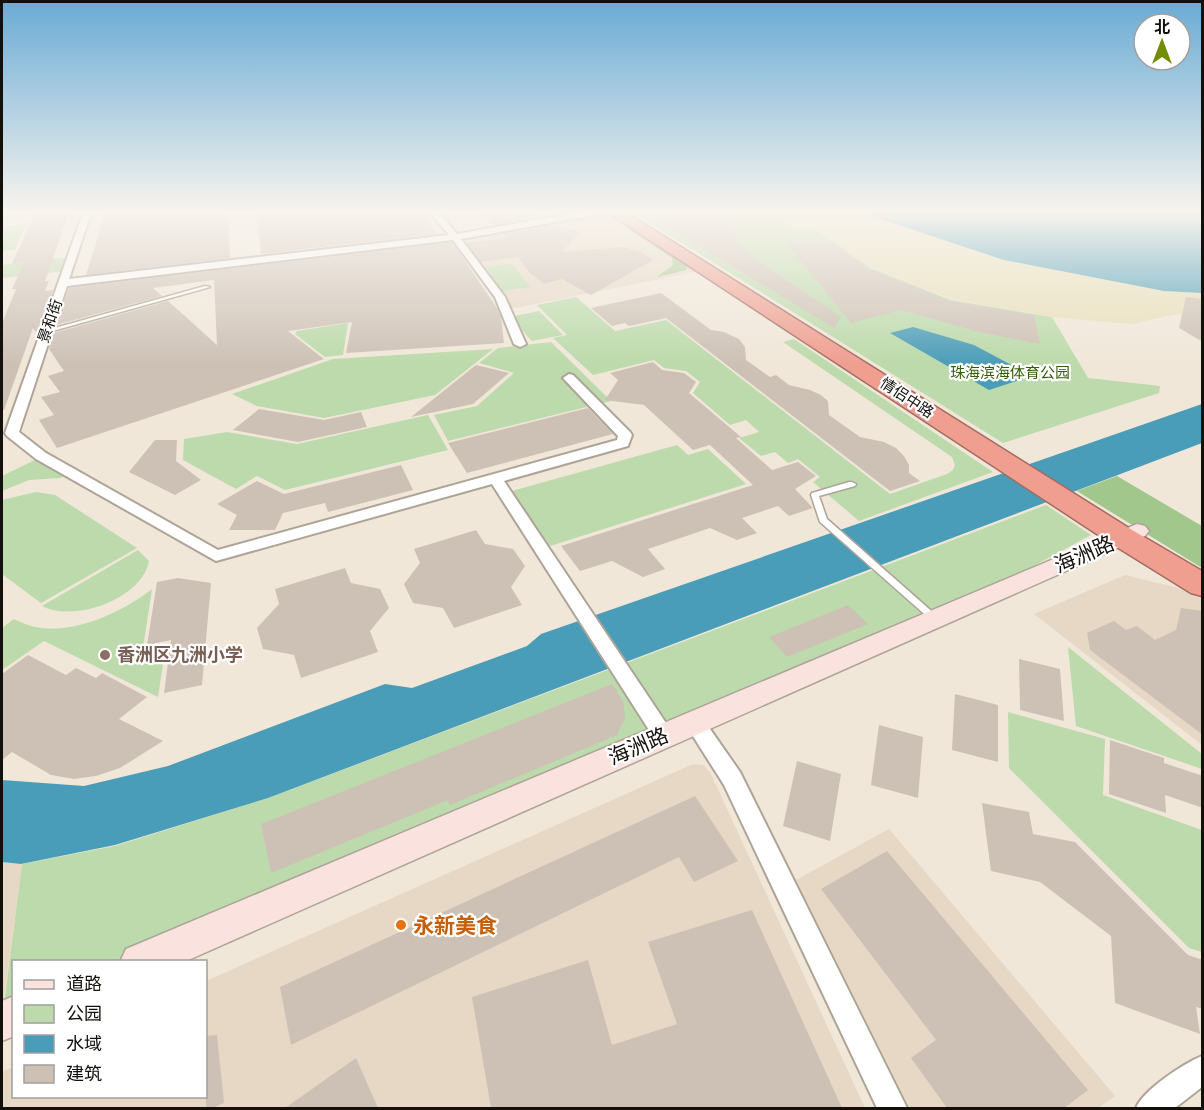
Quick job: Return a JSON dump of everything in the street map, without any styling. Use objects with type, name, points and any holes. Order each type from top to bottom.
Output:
[{"type":"highway","name":"情侣中路","points":[[695,262],[1015,461]]},
{"type":"highway","name":"情侣中路","points":[[706,262],[1129,534],[1203,585]]},
{"type":"highway","name":"情侣中路","points":[[1129,534],[1203,573]]},
{"type":"street","name":"景和街","points":[[70,262],[12,433],[41,456],[216,556],[495,478]]},
{"type":"street","points":[[63,283],[244,262]]},
{"type":"street","points":[[474,262],[500,297],[520,344]]},
{"type":"street","points":[[569,378],[625,435],[623,443],[495,478],[663,735]]},
{"type":"street","name":"海洲路","points":[[144,960],[1129,534]]},
{"type":"street","points":[[694,722],[732,779],[892,1108]]},
{"type":"street","points":[[1151,1108],[1203,1070]]},
{"type":"lane","points":[[47,330],[207,287]]},
{"type":"lane","points":[[852,484],[815,495],[824,520],[935,618]]},
{"type":"shaded area","points":[[472,262],[685,262],[699,271],[506,310]]},
{"type":"shaded area","points":[[1125,575],[1191,591],[1202,598],[1202,745],[1034,614]]},
{"type":"shaded area","points":[[693,764],[704,765],[711,774],[865,1108],[2,1108],[2,1072],[12,1067],[12,1098],[207,1098],[207,981]]},
{"type":"shaded area","points":[[889,829],[1115,1096],[1098,1108],[910,1108],[796,880]]},
{"type":"shaded area","points":[[2,862],[22,864],[2,1014]]},
{"type":"green space","points":[[29,262],[68,262],[65,271],[2,278],[2,265]]},
{"type":"green space","points":[[673,262],[682,262],[688,266],[686,270],[657,277],[673,265]]},
{"type":"green space","name":"珠海滨海体育公园","points":[[712,262],[862,262],[871,268],[951,300],[1052,317],[1088,378],[1160,386],[1159,393],[1003,443]]},
{"type":"green space","points":[[512,264],[530,287],[502,291],[486,267]]},
{"type":"green space","points":[[576,297],[615,331],[666,320],[890,494],[947,474],[953,470],[955,465],[952,457],[783,342],[794,339],[993,472],[859,521],[813,482],[820,477],[798,459],[788,463],[775,452],[761,456],[739,438],[759,432],[746,420],[730,425],[693,393],[700,382],[686,371],[664,368],[654,360],[593,375],[553,338],[567,335],[537,305]]},
{"type":"green space","points":[[539,311],[563,335],[532,341],[510,317]]},
{"type":"green space","points":[[348,323],[343,355],[325,357],[295,334],[297,331]]},
{"type":"green space","points":[[551,342],[611,401],[448,441],[434,415],[477,406],[514,373],[479,363],[498,348]]},
{"type":"green space","points":[[493,349],[435,395],[324,418],[257,406],[232,394],[333,359]]},
{"type":"green space","points":[[428,415],[448,450],[285,490],[257,476],[236,489],[183,460],[184,439],[227,432],[297,444]]},
{"type":"green space","points":[[677,445],[688,455],[708,449],[746,484],[550,546],[512,491]]},
{"type":"green space","points":[[39,458],[69,474],[60,478],[29,480],[2,491],[2,476]]},
{"type":"green space","points":[[1117,476],[1202,526],[1202,568],[1077,491]]},
{"type":"green space","points":[[36,492],[55,495],[137,548],[41,603],[2,574],[2,500]]},
{"type":"green space","points":[[1046,505],[1091,535],[948,612],[140,960],[12,960],[12,1015],[2,1020],[22,864],[115,846],[268,798]]},
{"type":"green space","points":[[138,550],[149,561],[144,575],[121,596],[88,609],[55,611],[42,606]]},
{"type":"green space","points":[[152,589],[143,648],[166,644],[158,697],[44,641],[2,670],[2,628],[14,619],[30,626],[50,629],[81,625],[127,606]]},
{"type":"green space","points":[[1068,647],[1202,754],[1202,769],[1076,726]]},
{"type":"green space","points":[[1008,712],[1105,739],[1103,795],[1202,830],[1202,952],[1189,948],[1009,768]]},
{"type":"sand","points":[[862,262],[1043,262],[1163,291],[1202,293],[1202,314],[1177,314],[1132,324],[1052,317],[951,299],[871,268]]},
{"type":"water","points":[[1013,262],[1202,262],[1202,293],[1164,291]]},
{"type":"water","points":[[913,327],[974,345],[1032,376],[989,390],[890,333]]},
{"type":"water","points":[[1202,404],[1202,443],[268,798],[115,845],[21,864],[2,862],[2,780],[84,786],[168,766],[385,684],[412,688],[527,646],[541,634]]},
{"type":"building","points":[[13,262],[52,262],[45,281],[49,281],[45,291],[53,290],[38,335],[33,328],[4,410],[2,410],[2,323],[16,289],[12,289],[24,262],[12,264]]},
{"type":"building","points":[[90,262],[198,262],[86,275]]},
{"type":"building","points":[[287,262],[466,262],[497,308],[501,317],[504,343],[346,353],[352,322],[288,331],[324,359],[57,448],[39,420],[54,415],[41,397],[60,392],[48,376],[64,371],[49,349],[54,333],[168,301],[217,345],[214,280],[153,288],[162,296],[56,325],[69,288]]},
{"type":"building","points":[[522,262],[650,262],[591,295],[562,279],[544,284],[529,272]]},
{"type":"building","points":[[725,262],[760,262],[841,317],[834,328]]},
{"type":"building","points":[[801,262],[859,262],[869,269],[951,301],[1034,315],[1040,344],[979,332],[901,310],[851,323]]},
{"type":"building","points":[[661,293],[711,330],[724,332],[739,339],[745,347],[746,360],[770,377],[776,375],[789,385],[821,395],[828,401],[829,415],[860,437],[884,442],[896,448],[909,465],[909,473],[920,481],[890,491],[666,318],[629,326],[625,323],[612,326],[591,308]]},
{"type":"building","points":[[1186,297],[1203,299],[1203,342],[1179,328]]},
{"type":"building","points":[[653,362],[662,370],[684,373],[696,382],[689,393],[741,437],[736,438],[772,470],[798,462],[816,476],[795,489],[813,508],[789,516],[778,506],[742,518],[757,533],[737,540],[710,528],[648,549],[665,569],[643,577],[612,561],[580,571],[561,546],[753,485],[710,445],[693,450],[644,405],[605,400],[618,380],[610,373]]},
{"type":"building","points":[[476,365],[509,373],[473,404],[411,417]]},
{"type":"building","points":[[588,408],[613,434],[467,473],[448,443]]},
{"type":"building","points":[[259,409],[324,420],[361,412],[367,427],[298,442],[233,430]]},
{"type":"building","points":[[155,440],[177,440],[176,461],[201,480],[175,495],[129,472]]},
{"type":"building","points":[[401,465],[413,490],[328,512],[325,503],[283,513],[275,530],[229,530],[237,515],[217,504],[257,481],[284,494]]},
{"type":"building","points":[[476,530],[485,544],[513,549],[525,566],[511,587],[522,605],[454,628],[443,608],[413,603],[404,584],[420,563],[414,549]]},
{"type":"building","points":[[345,568],[351,583],[380,589],[389,608],[370,631],[378,652],[301,678],[294,655],[263,649],[257,628],[279,604],[275,589]]},
{"type":"building","points":[[178,578],[211,583],[202,685],[164,693],[171,640],[147,645],[157,582]]},
{"type":"building","points":[[848,605],[868,624],[787,657],[769,637]]},
{"type":"building","points":[[1181,608],[1203,611],[1203,735],[1090,650],[1087,633],[1114,621],[1126,630],[1137,626],[1155,640],[1176,630]]},
{"type":"building","points":[[28,655],[66,675],[76,668],[96,678],[102,673],[147,697],[119,719],[163,741],[120,768],[96,776],[74,779],[51,775],[12,752],[2,760],[2,674]]},
{"type":"building","points":[[1019,659],[1060,669],[1064,721],[1020,710]]},
{"type":"building","points":[[612,684],[623,701],[625,718],[617,735],[450,805],[448,800],[271,873],[261,824]]},
{"type":"building","points":[[955,694],[998,705],[998,762],[952,750]]},
{"type":"building","points":[[879,725],[923,737],[918,798],[871,785]]},
{"type":"building","points":[[1110,740],[1164,758],[1164,763],[1203,776],[1203,808],[1165,795],[1166,813],[1109,794]]},
{"type":"building","points":[[797,761],[841,774],[830,841],[783,826]]},
{"type":"building","points":[[695,796],[738,861],[694,882],[679,857],[291,1045],[280,987]]},
{"type":"building","points":[[982,803],[1029,812],[1033,834],[1075,842],[1188,955],[1203,960],[1203,1009],[1196,1007],[1200,1034],[1115,1003],[1111,936],[1040,882],[991,871]]},
{"type":"building","points":[[887,851],[1088,1090],[1064,1108],[947,1108],[911,1058],[936,1040],[821,889]]},
{"type":"building","points":[[752,910],[842,1108],[491,1108],[472,997],[588,960],[612,1045],[677,1024],[648,942]]},
{"type":"building","points":[[217,1035],[224,1103],[212,1108],[206,1108],[207,1036]]},
{"type":"building","points":[[356,1058],[378,1108],[285,1108]]},
{"type":"place","name":"香洲区九洲小学","points":[[105,655]]},
{"type":"place","name":"永新美食","points":[[401,925]]}]
